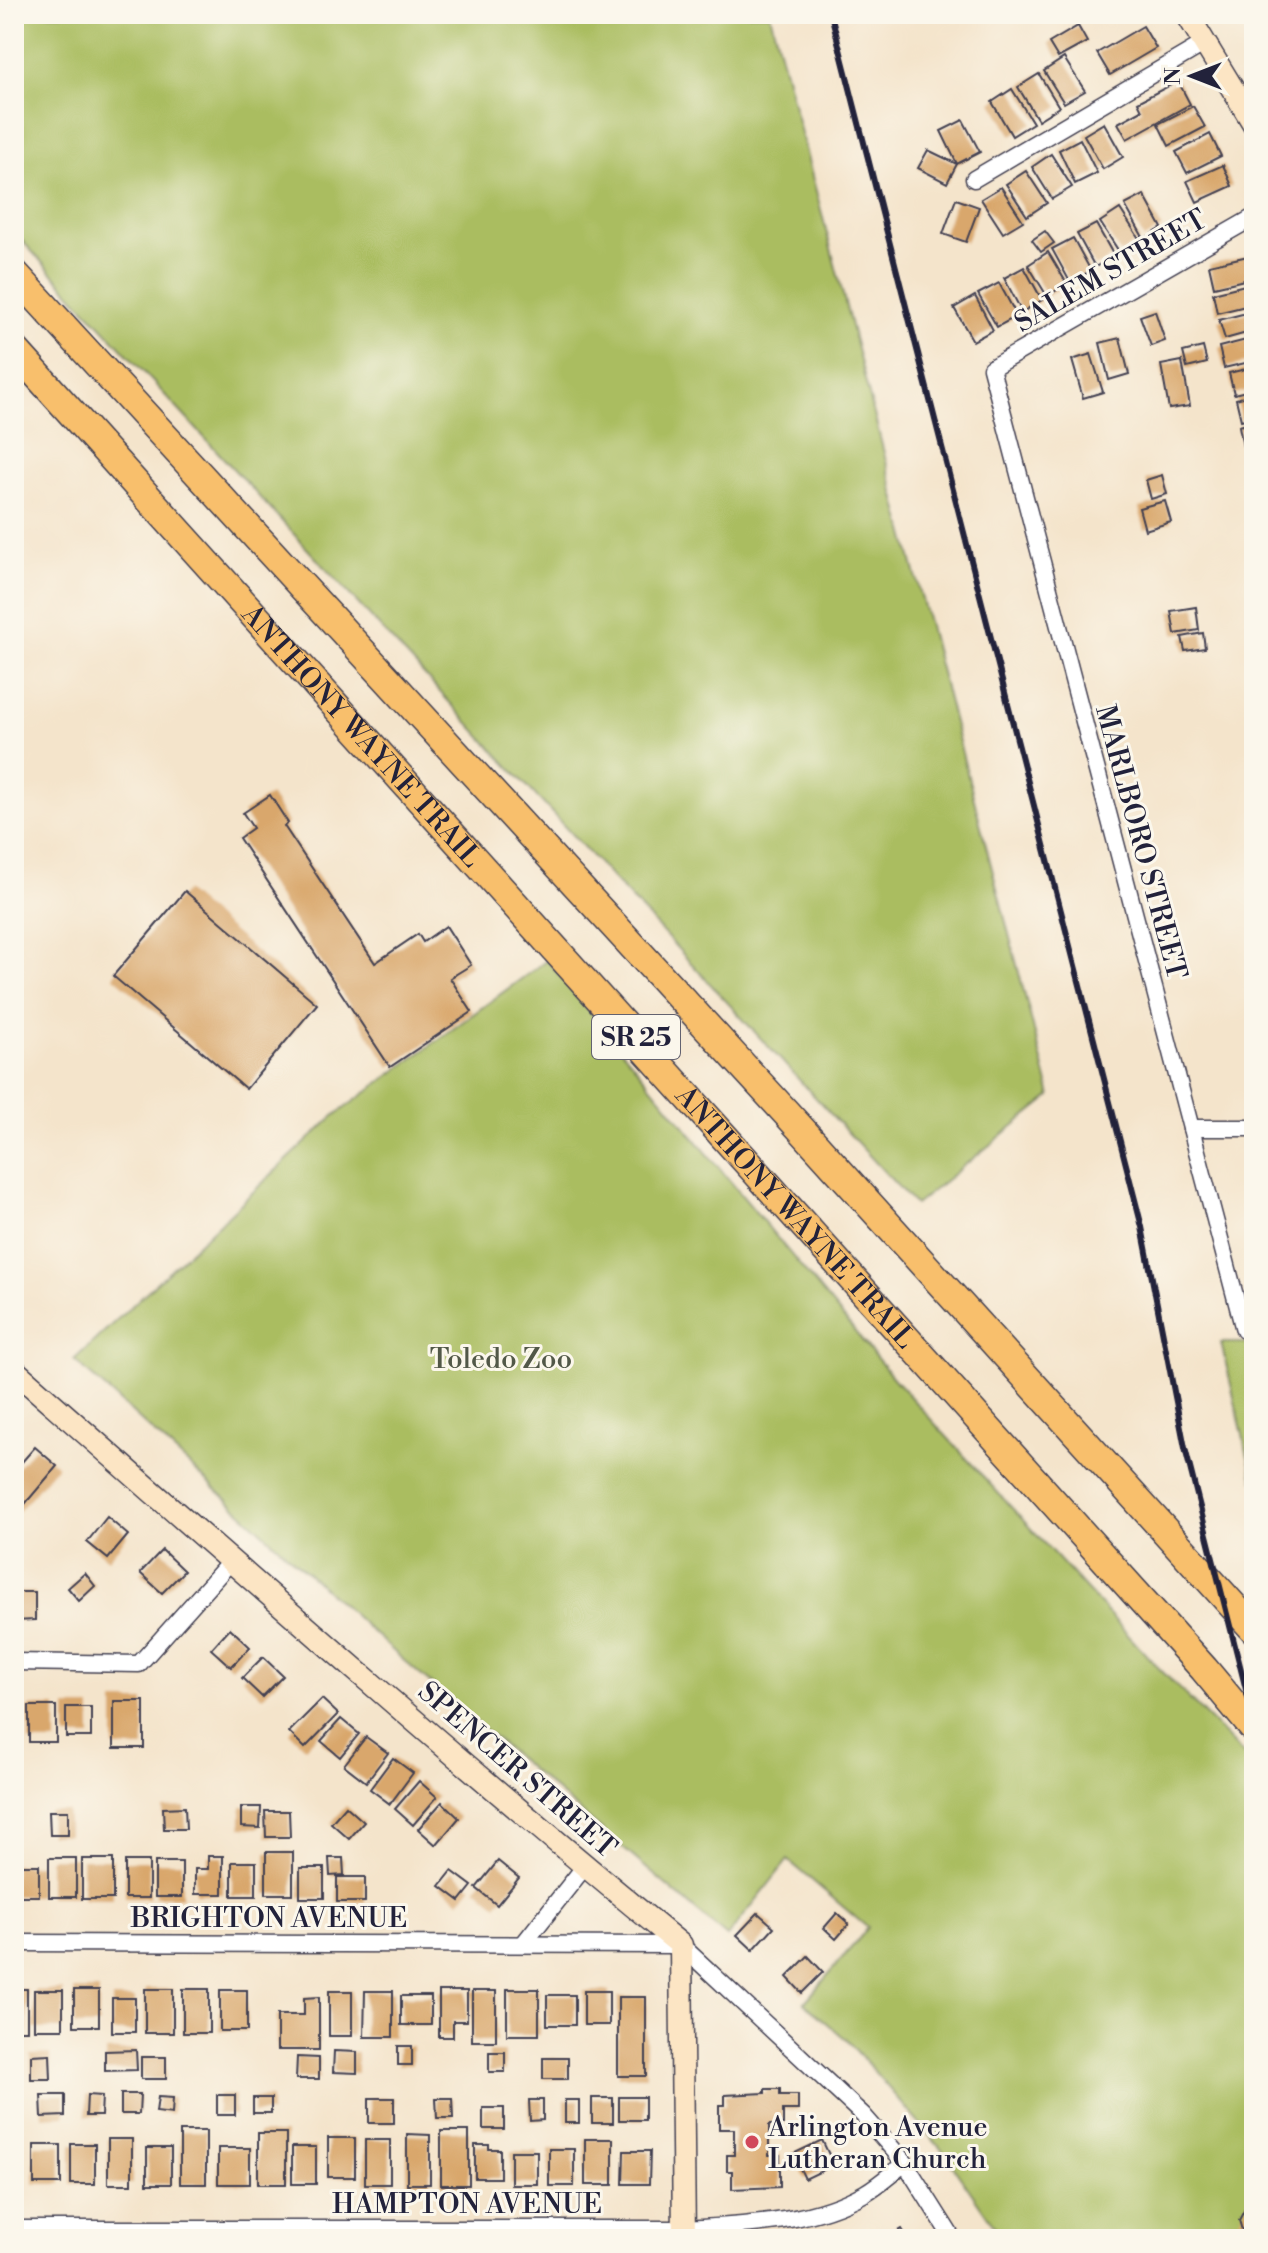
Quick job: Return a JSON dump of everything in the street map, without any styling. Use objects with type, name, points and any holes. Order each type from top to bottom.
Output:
[{"type":"highway","name":"ANTHONY WAYNE TRAIL","points":[[14,273],[801,1129],[1254,1629]]},
{"type":"highway","name":"ANTHONY WAYNE TRAIL","points":[[14,349],[848,1272],[1204,1669],[1254,1729]]},
{"type":"street","points":[[1187,14],[1253,125]]},
{"type":"street","points":[[974,179],[1205,43]]},
{"type":"street","name":"SALEM STREET","points":[[991,368],[1254,217]]},
{"type":"street","name":"MARLBORO STREET","points":[[991,368],[1191,1128],[1249,1330]]},
{"type":"street","points":[[1191,1128],[1254,1128]]},
{"type":"street","name":"SPENCER STREET","points":[[14,1370],[231,1561],[681,1945],[863,2115],[905,2163],[953,2239]]},
{"type":"street","points":[[14,1662],[139,1664],[231,1561]]},
{"type":"street","points":[[524,1943],[585,1866]]},
{"type":"street","name":"BRIGHTON AVENUE","points":[[14,1943],[681,1945]]},
{"type":"street","points":[[681,1945],[684,2234]]},
{"type":"street","name":"HAMPTON AVENUE","points":[[14,2229],[684,2234],[817,2213],[866,2193],[905,2163]]},
{"type":"green space","points":[[14,14],[770,14],[1051,1096],[915,1205],[14,232]]},
{"type":"green space","name":"Toledo Zoo","points":[[547,960],[894,1379],[1150,1659],[1254,1765],[1254,2239],[1003,2239],[942,2150],[847,2040],[804,2003],[868,1928],[788,1860],[727,1937],[402,1659],[74,1360],[334,1116]]},
{"type":"green space","points":[[1221,1343],[1254,1343],[1254,1481]]},
{"type":"building","points":[[1078,26],[1087,42],[1058,58],[1049,43]]},
{"type":"building","points":[[1143,26],[1156,48],[1110,75],[1097,53]]},
{"type":"building","points":[[1064,58],[1085,91],[1064,103],[1044,71]]},
{"type":"building","points":[[1039,74],[1059,107],[1038,120],[1018,87]]},
{"type":"building","points":[[1178,81],[1190,104],[1127,139],[1118,123],[1142,110],[1138,102]]},
{"type":"building","points":[[1012,89],[1033,123],[1012,136],[992,102]]},
{"type":"building","points":[[1193,106],[1205,127],[1169,146],[1158,124]]},
{"type":"building","points":[[963,120],[980,152],[957,164],[941,131]]},
{"type":"building","points":[[1104,123],[1123,157],[1103,169],[1084,135]]},
{"type":"building","points":[[1210,134],[1221,156],[1187,173],[1176,152]]},
{"type":"building","points":[[1080,139],[1097,173],[1075,184],[1059,150]]},
{"type":"building","points":[[928,150],[957,164],[947,183],[918,168]]},
{"type":"building","points":[[1051,154],[1072,187],[1052,199],[1032,167]]},
{"type":"building","points":[[1223,165],[1232,186],[1197,202],[1187,181]]},
{"type":"building","points":[[1026,171],[1047,203],[1027,216],[1006,184]]},
{"type":"building","points":[[1001,187],[1023,221],[1003,233],[981,199]]},
{"type":"building","points":[[1144,195],[1162,228],[1144,239],[1125,205]]},
{"type":"building","points":[[956,199],[979,207],[966,242],[943,234]]},
{"type":"building","points":[[1120,209],[1140,240],[1120,253],[1100,222]]},
{"type":"building","points":[[1096,224],[1114,256],[1095,267],[1077,234]]},
{"type":"building","points":[[1045,231],[1054,243],[1041,252],[1032,240]]},
{"type":"building","points":[[1073,238],[1091,271],[1070,282],[1052,249]]},
{"type":"building","points":[[1048,252],[1067,284],[1047,296],[1028,265]]},
{"type":"building","points":[[1248,256],[1253,278],[1214,287],[1209,265]]},
{"type":"building","points":[[1024,267],[1042,300],[1022,312],[1004,278]]},
{"type":"building","points":[[999,283],[1017,316],[997,327],[978,294]]},
{"type":"building","points":[[1253,283],[1254,304],[1217,313],[1213,293]]},
{"type":"building","points":[[975,296],[993,330],[973,341],[954,308]]},
{"type":"building","points":[[1155,311],[1165,341],[1151,346],[1140,316]]},
{"type":"building","points":[[1254,311],[1254,331],[1225,339],[1219,320]]},
{"type":"building","points":[[1120,338],[1129,374],[1109,380],[1100,343]]},
{"type":"building","points":[[1254,338],[1254,361],[1224,368],[1219,347]]},
{"type":"building","points":[[1203,347],[1207,363],[1187,368],[1183,352]]},
{"type":"building","points":[[1091,354],[1103,392],[1083,398],[1072,360]]},
{"type":"building","points":[[1182,361],[1190,406],[1169,409],[1161,365]]},
{"type":"building","points":[[1254,367],[1254,389],[1234,394],[1229,373]]},
{"type":"building","points":[[1254,394],[1254,417],[1241,420],[1236,399]]},
{"type":"building","points":[[1254,422],[1254,444],[1243,447],[1239,426]]},
{"type":"building","points":[[1254,451],[1254,474],[1250,475],[1244,454]]},
{"type":"building","points":[[1162,475],[1167,494],[1151,499],[1146,480]]},
{"type":"building","points":[[1165,501],[1171,522],[1145,530],[1139,508]]},
{"type":"building","points":[[1196,607],[1199,630],[1175,634],[1171,611]]},
{"type":"building","points":[[1203,633],[1205,648],[1185,651],[1182,637]]},
{"type":"building","points":[[270,795],[288,823],[284,826],[375,963],[418,934],[423,942],[446,926],[471,965],[450,978],[472,1012],[390,1067],[239,838],[253,828],[243,813]]},
{"type":"building","points":[[185,891],[317,1004],[246,1089],[113,976]]},
{"type":"building","points":[[35,1447],[57,1466],[14,1517],[14,1471]]},
{"type":"building","points":[[107,1517],[128,1535],[108,1559],[87,1542]]},
{"type":"building","points":[[162,1550],[184,1571],[162,1593],[140,1573]]},
{"type":"building","points":[[85,1573],[95,1586],[79,1601],[68,1588]]},
{"type":"building","points":[[14,1592],[35,1592],[35,1620],[14,1621]]},
{"type":"building","points":[[230,1628],[250,1647],[231,1667],[211,1649]]},
{"type":"building","points":[[263,1657],[283,1676],[262,1697],[242,1678]]},
{"type":"building","points":[[322,1699],[338,1714],[305,1748],[289,1732]]},
{"type":"building","points":[[114,1701],[144,1701],[144,1748],[114,1748]]},
{"type":"building","points":[[14,1706],[19,1706],[19,1738],[14,1738]]},
{"type":"building","points":[[29,1706],[56,1706],[56,1742],[29,1742]]},
{"type":"building","points":[[66,1707],[91,1707],[91,1737],[66,1737]]},
{"type":"building","points":[[341,1719],[359,1734],[340,1757],[321,1741]]},
{"type":"building","points":[[366,1737],[388,1753],[366,1782],[344,1765]]},
{"type":"building","points":[[393,1758],[413,1773],[390,1804],[370,1789]]},
{"type":"building","points":[[419,1781],[437,1797],[413,1825],[395,1809]]},
{"type":"building","points":[[442,1802],[459,1818],[436,1845],[418,1829]]},
{"type":"building","points":[[346,1806],[364,1822],[349,1839],[331,1823]]},
{"type":"building","points":[[185,1807],[186,1829],[164,1829],[163,1808]]},
{"type":"building","points":[[241,1807],[261,1807],[260,1828],[241,1827]]},
{"type":"building","points":[[49,1811],[68,1811],[68,1835],[50,1835]]},
{"type":"building","points":[[265,1811],[289,1811],[290,1837],[266,1837]]},
{"type":"building","points":[[266,1852],[293,1852],[293,1894],[266,1894]]},
{"type":"building","points":[[208,1856],[223,1856],[223,1894],[195,1894],[195,1869],[208,1869]]},
{"type":"building","points":[[49,1858],[76,1858],[76,1897],[49,1897]]},
{"type":"building","points":[[329,1858],[343,1858],[344,1875],[330,1876]]},
{"type":"building","points":[[82,1859],[113,1859],[113,1899],[82,1899]]},
{"type":"building","points":[[125,1861],[149,1861],[149,1898],[125,1898]]},
{"type":"building","points":[[498,1861],[519,1878],[497,1905],[476,1888]]},
{"type":"building","points":[[155,1862],[182,1862],[182,1897],[155,1897]]},
{"type":"building","points":[[232,1862],[256,1862],[256,1896],[232,1896]]},
{"type":"building","points":[[14,1865],[39,1865],[39,1896],[14,1896]]},
{"type":"building","points":[[300,1868],[324,1868],[324,1898],[300,1898]]},
{"type":"building","points":[[452,1871],[472,1886],[460,1901],[440,1886]]},
{"type":"building","points":[[337,1877],[365,1877],[365,1902],[337,1902]]},
{"type":"building","points":[[758,1913],[774,1927],[753,1950],[737,1935]]},
{"type":"building","points":[[837,1913],[849,1924],[836,1939],[824,1928]]},
{"type":"building","points":[[808,1956],[823,1972],[802,1993],[787,1977]]},
{"type":"building","points":[[14,1989],[27,1989],[27,2030],[14,2030]]},
{"type":"building","points":[[145,1989],[173,1989],[173,2033],[145,2033]]},
{"type":"building","points":[[183,1989],[209,1989],[209,2033],[183,2033]]},
{"type":"building","points":[[507,1989],[539,1989],[539,2035],[507,2035]]},
{"type":"building","points":[[34,1990],[63,1990],[63,2029],[34,2029]]},
{"type":"building","points":[[74,1990],[99,1990],[99,2026],[74,2026]]},
{"type":"building","points":[[220,1990],[247,1990],[247,2031],[220,2031]]},
{"type":"building","points":[[329,1991],[352,1991],[352,2036],[329,2036]]},
{"type":"building","points":[[365,1991],[393,1991],[393,2037],[364,2037]]},
{"type":"building","points":[[439,1991],[467,1991],[467,2021],[453,2021],[453,2037],[439,2037]]},
{"type":"building","points":[[472,1991],[496,1991],[496,2041],[472,2041]]},
{"type":"building","points":[[584,1991],[609,1991],[609,2025],[584,2025]]},
{"type":"building","points":[[547,1995],[575,1995],[575,2025],[547,2025]]},
{"type":"building","points":[[401,1996],[431,1996],[431,2025],[401,2025]]},
{"type":"building","points":[[319,1997],[319,2050],[277,2050],[277,2015],[304,2015],[304,1998]]},
{"type":"building","points":[[618,1997],[646,1997],[646,2076],[618,2076]]},
{"type":"building","points":[[112,1998],[135,1998],[135,2032],[112,2032]]},
{"type":"building","points":[[398,2046],[412,2046],[412,2065],[398,2065]]},
{"type":"building","points":[[136,2050],[137,2070],[105,2071],[105,2051]]},
{"type":"building","points":[[334,2051],[357,2052],[357,2073],[333,2072]]},
{"type":"building","points":[[489,2052],[505,2052],[505,2072],[489,2072]]},
{"type":"building","points":[[50,2054],[51,2079],[31,2079],[31,2055]]},
{"type":"building","points":[[141,2057],[166,2057],[166,2079],[141,2079]]},
{"type":"building","points":[[297,2057],[319,2058],[319,2079],[296,2079]]},
{"type":"building","points":[[543,2058],[568,2058],[568,2079],[543,2079]]},
{"type":"building","name":"Arlington Avenue Lutheran Church","points":[[765,2089],[780,2089],[780,2095],[798,2095],[798,2110],[783,2110],[783,2125],[769,2125],[769,2155],[780,2155],[780,2187],[732,2189],[732,2171],[727,2171],[727,2155],[734,2155],[734,2129],[719,2129],[719,2105],[725,2105],[725,2095],[765,2093]]},
{"type":"building","points":[[121,2094],[140,2094],[139,2114],[121,2114]]},
{"type":"building","points":[[41,2095],[65,2095],[65,2116],[42,2117]]},
{"type":"building","points":[[87,2095],[102,2096],[101,2116],[86,2116]]},
{"type":"building","points":[[217,2095],[235,2095],[235,2115],[217,2115]]},
{"type":"building","points":[[158,2097],[173,2098],[172,2114],[156,2112]]},
{"type":"building","points":[[619,2097],[645,2097],[645,2120],[619,2120]]},
{"type":"building","points":[[253,2098],[271,2098],[271,2113],[253,2113]]},
{"type":"building","points":[[369,2098],[394,2098],[394,2123],[369,2123]]},
{"type":"building","points":[[436,2098],[452,2098],[453,2118],[437,2118]]},
{"type":"building","points":[[592,2098],[613,2098],[613,2123],[592,2123]]},
{"type":"building","points":[[529,2100],[543,2100],[543,2120],[530,2121]]},
{"type":"building","points":[[565,2100],[579,2100],[579,2123],[565,2123]]},
{"type":"building","points":[[483,2108],[504,2108],[504,2129],[483,2129]]},
{"type":"building","points":[[180,2131],[206,2131],[206,2184],[180,2184]]},
{"type":"building","points":[[441,2131],[469,2131],[469,2185],[441,2185]]},
{"type":"building","points":[[258,2133],[286,2133],[286,2184],[258,2184]]},
{"type":"building","points":[[407,2134],[430,2135],[430,2184],[407,2184]]},
{"type":"building","points":[[328,2138],[355,2138],[355,2177],[328,2177]]},
{"type":"building","points":[[108,2139],[132,2139],[132,2184],[108,2184]]},
{"type":"building","points":[[585,2139],[613,2139],[613,2185],[585,2185]]},
{"type":"building","points":[[365,2140],[390,2140],[390,2184],[365,2184]]},
{"type":"building","points":[[822,2140],[834,2165],[805,2179],[793,2154]]},
{"type":"building","points":[[71,2144],[95,2144],[95,2184],[71,2184]]},
{"type":"building","points":[[34,2145],[61,2145],[61,2184],[34,2184]]},
{"type":"building","points":[[475,2145],[500,2149],[500,2178],[475,2178]]},
{"type":"building","points":[[14,2147],[23,2147],[23,2184],[14,2184]]},
{"type":"building","points":[[292,2147],[316,2147],[316,2184],[292,2184]]},
{"type":"building","points":[[147,2148],[171,2148],[171,2184],[147,2184]]},
{"type":"building","points":[[218,2148],[250,2148],[250,2184],[218,2184]]},
{"type":"building","points":[[549,2149],[574,2149],[574,2186],[549,2186]]},
{"type":"building","points":[[511,2151],[537,2151],[537,2184],[511,2184]]},
{"type":"building","points":[[624,2151],[650,2151],[649,2184],[623,2184]]},
{"type":"building","points":[[1254,2192],[1254,2239],[1250,2239],[1244,2237],[1239,2220]]},
{"type":"building","points":[[902,2229],[908,2239],[884,2239]]},
{"type":"railway","points":[[831,14],[1142,1227],[1185,1448],[1254,1721]]},
{"type":"place","name":"Arlington Avenue Lutheran Church","points":[[752,2142]]}]
